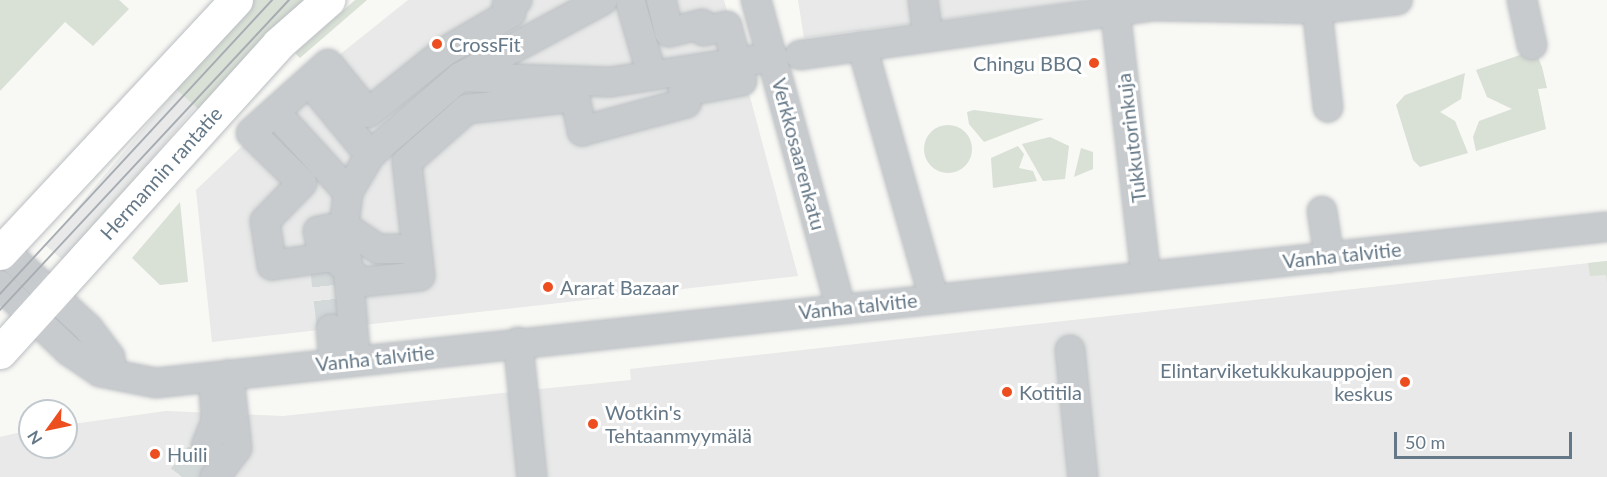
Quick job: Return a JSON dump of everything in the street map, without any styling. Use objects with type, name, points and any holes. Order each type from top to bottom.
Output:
[{"type":"main road","points":[[1,250],[236,0]]},
{"type":"main road","name":"Hermannin rantatie","points":[[0,352],[278,44],[328,0]]},
{"type":"street","points":[[517,0],[507,6],[511,13],[444,52],[368,113],[328,64],[251,133],[302,183],[265,220],[272,265],[333,257],[362,282],[420,276],[407,162],[467,109],[575,96],[582,131],[686,103],[683,92],[742,81],[727,26],[704,31],[702,24],[669,32],[661,0]]},
{"type":"street","points":[[345,362],[328,239],[348,192],[370,155],[460,77],[603,0]]},
{"type":"street","points":[[630,0],[652,75]]},
{"type":"street","name":"Verkkosaarenkatu","points":[[756,0],[787,56],[841,308]]},
{"type":"street","points":[[923,0],[927,36]]},
{"type":"street","points":[[460,77],[610,82],[724,61],[787,56],[862,46],[1115,5],[1159,3],[1317,9],[1398,0]]},
{"type":"street","points":[[1522,0],[1532,45]]},
{"type":"street","name":"Tukkutorinkuja","points":[[1115,5],[1146,275]]},
{"type":"street","points":[[1317,9],[1328,107]]},
{"type":"street","points":[[862,46],[934,298]]},
{"type":"street","points":[[318,92],[370,155]]},
{"type":"street","points":[[286,124],[348,192]]},
{"type":"street","points":[[288,198],[328,239],[378,249],[416,249]]},
{"type":"street","points":[[1322,212],[1329,257]]},
{"type":"street","name":"Vanha talvitie","points":[[1,250],[41,306],[69,351],[100,372],[112,370],[156,383],[518,342],[1607,227]]},
{"type":"street","name":"Vanha talvitie","points":[[0,285],[41,306]]},
{"type":"street","points":[[331,329],[345,362]]},
{"type":"street","points":[[518,342],[532,477]]},
{"type":"street","points":[[1070,350],[1083,477]]},
{"type":"street","points":[[206,446],[216,421],[221,375]]},
{"type":"street","points":[[215,477],[237,448],[221,375]]},
{"type":"shaded area","points":[[0,0],[119,0],[129,9],[93,46],[65,22],[0,91]]},
{"type":"shaded area","points":[[247,0],[318,0],[204,114],[173,87]]},
{"type":"shaded area","points":[[355,0],[367,0],[300,58],[295,53]]},
{"type":"shaded area","points":[[408,0],[724,0],[798,276],[212,342],[196,190],[328,64]]},
{"type":"shaded area","points":[[798,0],[1089,0],[804,38]]},
{"type":"shaded area","points":[[1526,53],[1537,55],[1542,67],[1547,88],[1538,89],[1546,129],[1476,151],[1473,137],[1479,121],[1512,109],[1487,97],[1476,70]]},
{"type":"shaded area","points":[[1465,73],[1461,99],[1440,112],[1455,121],[1468,153],[1420,167],[1413,160],[1396,105],[1405,95]]},
{"type":"shaded area","points":[[176,90],[196,107],[65,262],[46,246]]},
{"type":"shaded area","points":[[974,110],[1044,119],[984,142],[969,124],[967,112]]},
{"type":"shaded area","points":[[943,125],[953,125],[965,132],[972,144],[972,154],[965,166],[953,173],[943,173],[928,162],[924,154],[924,144],[935,129]]},
{"type":"shaded area","points":[[1050,137],[1069,146],[1065,179],[1043,181],[1022,144]]},
{"type":"shaded area","points":[[1018,146],[1024,154],[1019,168],[1033,171],[1037,181],[993,188],[991,158]]},
{"type":"shaded area","points":[[1081,148],[1093,152],[1093,169],[1074,177]]},
{"type":"shaded area","points":[[180,202],[188,282],[160,285],[132,258]]},
{"type":"shaded area","points":[[1607,261],[1607,477],[0,477],[0,437],[18,433],[18,459],[78,459],[78,423],[166,411],[283,416],[631,380],[630,369]]},
{"type":"shaded area","points":[[1607,261],[1607,282],[1606,275],[1590,276],[1588,263]]},
{"type":"tunnel","points":[[323,258],[331,329]]},
{"type":"tunnel","points":[[182,477],[206,446]]},
{"type":"tram line","points":[[0,294],[272,0]]},
{"type":"tram line","points":[[0,310],[289,0]]},
{"type":"place","name":"CrossFit","points":[[437,44]]},
{"type":"place","name":"Chingu BBQ","points":[[1094,63]]},
{"type":"place","name":"Ararat Bazaar","points":[[548,287]]},
{"type":"place","name":"Elintarviketukkukauppojen keskus","points":[[1405,382]]},
{"type":"place","name":"Kotitila","points":[[1007,392]]},
{"type":"place","name":"Wotkin's Tehtaanmyymälä","points":[[593,424]]},
{"type":"place","name":"Huili","points":[[155,454]]}]
